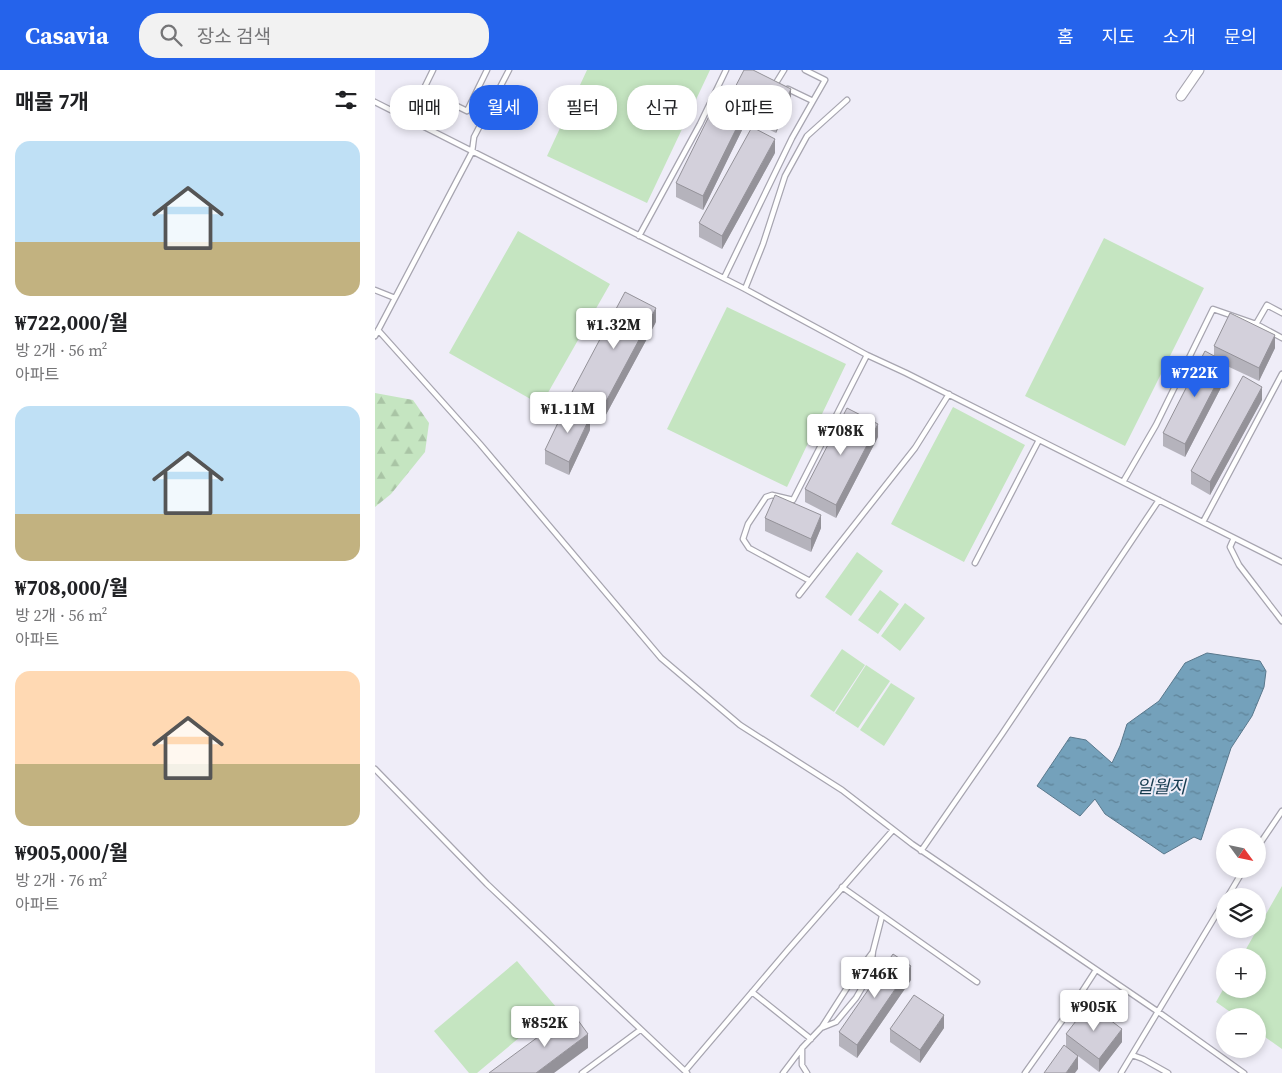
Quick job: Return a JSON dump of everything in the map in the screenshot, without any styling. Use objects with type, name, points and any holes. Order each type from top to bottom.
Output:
[{"type":"street","points":[[1181,96],[1199,70]]},
{"type":"lane","points":[[426,85],[433,70]]},
{"type":"lane","points":[[459,107],[467,111],[487,70]]},
{"type":"lane","points":[[375,336],[472,152],[474,136],[509,70]]},
{"type":"lane","points":[[639,236],[700,124],[726,70]]},
{"type":"lane","points":[[776,83],[784,70]]},
{"type":"lane","points":[[724,278],[792,138],[825,80],[805,70]]},
{"type":"lane","points":[[768,78],[813,101]]},
{"type":"lane","points":[[745,289],[763,244],[785,176],[807,136],[847,100]]},
{"type":"lane","points":[[375,102],[390,110]]},
{"type":"lane","points":[[430,130],[724,278],[867,355],[949,394],[1282,562]]},
{"type":"lane","points":[[375,290],[395,298]]},
{"type":"lane","points":[[1256,324],[1267,305],[1282,313]]},
{"type":"lane","points":[[1123,482],[1156,425],[1213,309],[1256,324],[1282,338]]},
{"type":"lane","points":[[378,330],[480,444],[661,658],[739,725],[842,790],[921,850],[1157,1011],[1244,1073]]},
{"type":"lane","points":[[810,581],[749,548],[743,540],[748,524],[766,497],[772,495],[793,500],[867,355]]},
{"type":"lane","points":[[1203,522],[1282,374]]},
{"type":"lane","points":[[799,595],[915,448],[949,394]]},
{"type":"lane","points":[[975,563],[1039,440]]},
{"type":"lane","points":[[921,850],[1159,500]]},
{"type":"lane","points":[[1234,538],[1230,547],[1239,565],[1282,621]]},
{"type":"lane","points":[[375,770],[487,884],[686,1072],[752,992],[893,830]]},
{"type":"lane","points":[[1266,835],[1282,811]]},
{"type":"lane","points":[[842,888],[977,982]]},
{"type":"lane","points":[[1121,1073],[1216,915]]},
{"type":"lane","points":[[821,1028],[836,1022],[856,998],[870,974],[873,950],[882,916]]},
{"type":"lane","points":[[783,1073],[801,1048],[821,1028],[873,950]]},
{"type":"lane","points":[[1025,1073],[1096,970]]},
{"type":"lane","points":[[752,992],[811,1039]]},
{"type":"lane","points":[[582,1073],[640,1030]]},
{"type":"lane","points":[[801,1048],[802,1065],[807,1073]]},
{"type":"lane","points":[[1132,1054],[1168,1073]]},
{"type":"green space","points":[[587,70],[710,70],[697,97],[697,85],[627,85],[627,130],[682,130],[647,203],[547,156],[559,130],[617,130],[617,85],[580,85]]},
{"type":"green space","points":[[518,231],[610,284],[541,405],[449,353]]},
{"type":"green space","points":[[1104,238],[1204,288],[1125,446],[1025,396]]},
{"type":"green space","points":[[727,307],[846,364],[787,487],[667,429]]},
{"type":"green space","points":[[375,393],[413,400],[429,423],[425,452],[391,494],[375,507]]},
{"type":"green space","points":[[953,407],[1025,445],[964,562],[891,524]]},
{"type":"green space","points":[[857,552],[883,571],[851,616],[825,597]]},
{"type":"green space","points":[[880,590],[899,604],[878,634],[858,620]]},
{"type":"green space","points":[[905,603],[925,618],[900,651],[881,636]]},
{"type":"green space","points":[[842,649],[865,665],[834,712],[810,696]]},
{"type":"green space","points":[[866,665],[890,681],[858,728],[835,713]]},
{"type":"green space","points":[[891,683],[915,698],[884,746],[860,730]]},
{"type":"green space","points":[[1282,886],[1282,1049],[1266,1038],[1266,1008],[1225,1008],[1216,1002],[1218,998],[1266,998],[1266,948],[1247,948],[1252,938],[1266,938],[1266,914]]},
{"type":"green space","points":[[517,961],[556,1007],[477,1073],[469,1073],[434,1031]]},
{"type":"water","name":"일월지","points":[[1207,653],[1260,661],[1266,671],[1264,687],[1252,716],[1231,748],[1201,840],[1194,837],[1164,854],[1105,814],[1095,799],[1080,816],[1037,786],[1070,737],[1086,740],[1112,763],[1127,724],[1159,701],[1185,663]]},
{"type":"building","points":[[744,70],[753,70],[783,85],[736,85]]},
{"type":"building","points":[[707,120],[707,130],[736,130],[703,196],[676,183]]},
{"type":"building","points":[[750,130],[758,130],[775,139],[722,236],[699,223]]},
{"type":"building","points":[[625,292],[656,308],[602,409],[572,392]]},
{"type":"building","points":[[1230,313],[1275,335],[1259,368],[1214,346]]},
{"type":"building","points":[[1205,351],[1227,363],[1185,444],[1163,433]]},
{"type":"building","points":[[1243,376],[1262,387],[1210,482],[1191,471]]},
{"type":"building","points":[[566,406],[590,417],[569,462],[545,450]]},
{"type":"building","points":[[847,408],[878,424],[836,505],[805,489]]},
{"type":"building","points":[[775,495],[821,515],[811,539],[765,518]]},
{"type":"building","points":[[893,954],[911,966],[857,1045],[839,1032]]},
{"type":"building","points":[[914,995],[944,1015],[920,1050],[890,1029]]},
{"type":"building","points":[[1089,1004],[1122,1029],[1099,1059],[1066,1034]]},
{"type":"building","points":[[572,1012],[588,1034],[536,1073],[489,1073]]},
{"type":"building","points":[[1064,1045],[1078,1056],[1066,1073],[1044,1073]]}]
